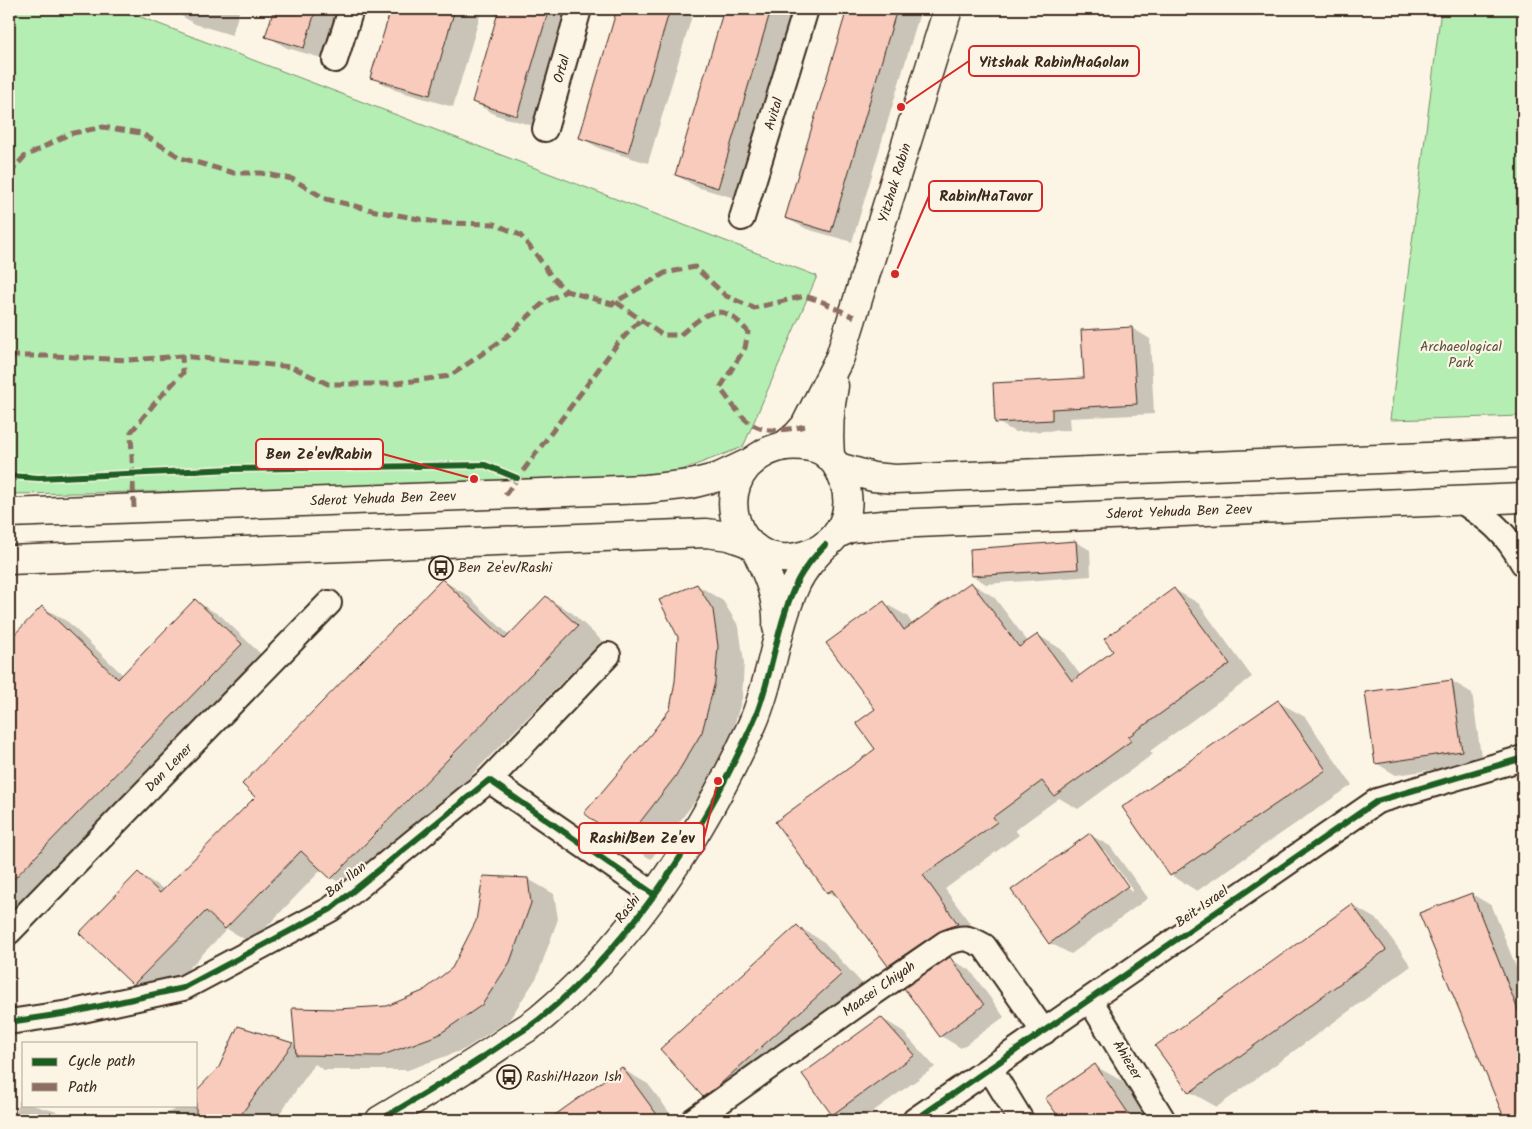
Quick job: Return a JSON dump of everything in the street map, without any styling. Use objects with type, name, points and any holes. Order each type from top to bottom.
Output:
[{"type":"main road","name":"Yitzhak Rabin","points":[[834,462],[828,436],[830,410],[840,357],[948,9]]},
{"type":"main road","name":"Yitzhak Rabin","points":[[784,446],[805,426],[840,357]]},
{"type":"main road","points":[[752,546],[733,516],[733,491],[743,470],[753,461],[762,454],[784,446],[807,446],[820,450],[834,462],[873,477],[895,479],[1523,453]]},
{"type":"main road","name":"Sderot Yehuda Ben Zeev","points":[[9,513],[646,489],[691,484],[718,477],[753,461]]},
{"type":"main road","points":[[9,560],[706,533],[729,536],[770,556],[797,557],[814,551],[831,540],[844,524],[849,502],[847,490],[834,462]]},
{"type":"main road","name":"Sderot Yehuda Ben Zeev","points":[[831,540],[851,528],[893,524],[1523,498]]},
{"type":"main road","name":"Rashi","points":[[380,1120],[483,1058],[541,1017],[580,982],[620,939],[655,895],[700,827],[735,763],[755,718],[776,644],[796,584],[808,564],[831,540]]},
{"type":"main road","name":"Rashi","points":[[752,546],[765,570],[773,592],[778,614],[776,644]]},
{"type":"street","points":[[335,60],[351,9]]},
{"type":"street","name":"Ortal","points":[[545,129],[579,9]]},
{"type":"street","name":"Avital","points":[[742,218],[806,9]]},
{"type":"street","points":[[1460,500],[1502,531],[1523,563]]},
{"type":"street","name":"Dan Lener","points":[[9,932],[329,603]]},
{"type":"street","name":"Bar Ilan","points":[[9,1022],[69,1013],[182,988],[331,909],[489,780],[608,655]]},
{"type":"street","name":"Beit Israel","points":[[915,1120],[1377,801],[1523,758]]},
{"type":"street","points":[[489,780],[655,895]]},
{"type":"street","name":"Maasei Chiyah","points":[[694,1120],[946,943],[960,937],[970,938],[984,946],[1044,1032]]},
{"type":"street","name":"Ahiezer","points":[[1090,1000],[1163,1120]]},
{"type":"street","points":[[990,1069],[1021,1120]]},
{"type":"green space","points":[[19,9],[120,9],[817,276],[743,447],[658,479],[215,491],[9,494],[9,26]]},
{"type":"green space","name":"Archaeological Park","points":[[1441,9],[1523,9],[1523,416],[1390,420]]},
{"type":"building","points":[[274,9],[316,9],[304,48],[265,37]]},
{"type":"building","points":[[391,9],[455,9],[430,95],[370,78]]},
{"type":"building","points":[[499,9],[549,9],[517,116],[472,102]]},
{"type":"building","points":[[617,9],[670,9],[628,153],[579,138]]},
{"type":"building","points":[[724,9],[745,9],[769,16],[718,188],[675,175]]},
{"type":"building","points":[[847,9],[897,9],[831,232],[785,218]]},
{"type":"building","points":[[1132,327],[1137,404],[1052,409],[1052,420],[995,423],[993,383],[1084,378],[1081,330]]},
{"type":"building","points":[[1076,541],[1078,569],[971,576],[970,549]]},
{"type":"building","points":[[442,579],[505,639],[546,596],[578,626],[331,879],[301,851],[225,929],[206,911],[133,985],[79,933],[138,872],[160,893],[255,797],[242,784]]},
{"type":"building","points":[[971,582],[1019,647],[1038,634],[1072,681],[1113,651],[1104,639],[1174,588],[1230,664],[1128,737],[1131,741],[1054,796],[1042,781],[993,817],[997,822],[923,875],[958,924],[938,932],[888,966],[832,890],[827,893],[775,822],[875,749],[856,723],[875,709],[826,643],[884,601],[904,630]]},
{"type":"building","points":[[697,584],[713,610],[718,646],[715,682],[702,732],[675,777],[623,844],[584,813],[670,709],[675,681],[678,637],[659,600]]},
{"type":"building","points":[[195,599],[242,644],[9,884],[9,640],[42,606],[118,679]]},
{"type":"building","points":[[1452,680],[1462,751],[1375,764],[1365,692]]},
{"type":"building","points":[[1278,700],[1326,770],[1170,876],[1122,807]]},
{"type":"building","points":[[1090,833],[1128,886],[1049,944],[1011,890]]},
{"type":"building","points":[[483,876],[528,878],[531,903],[510,962],[482,1005],[438,1035],[380,1056],[296,1055],[292,1008],[337,1009],[387,1006],[423,991],[452,968],[476,921]]},
{"type":"building","points":[[1472,893],[1523,1023],[1523,1120],[1505,1120],[1419,913]]},
{"type":"building","points":[[1352,904],[1386,950],[1189,1093],[1155,1046]]},
{"type":"building","points":[[797,925],[842,974],[717,1087],[703,1097],[660,1049]]},
{"type":"building","points":[[950,957],[984,1005],[940,1037],[904,988]]},
{"type":"building","points":[[881,1017],[915,1055],[832,1115],[802,1074]]},
{"type":"building","points":[[238,1026],[293,1043],[240,1116],[235,1120],[196,1120],[198,1089],[219,1067]]},
{"type":"building","points":[[1095,1064],[1133,1120],[1061,1120],[1045,1098]]},
{"type":"building","points":[[622,1067],[661,1120],[548,1120]]},
{"type":"marked path","points":[[9,174],[24,157],[69,134],[103,127],[141,133],[181,158],[234,173],[261,173],[292,179],[326,199],[376,211],[441,223],[495,224],[520,235],[551,276],[566,291],[612,304],[665,273],[695,267],[726,296],[754,308],[805,296],[823,302],[854,317]]},
{"type":"marked path","points":[[9,356],[129,360],[182,356],[292,367],[328,384],[390,384],[450,376],[505,338],[542,304],[566,291]]},
{"type":"marked path","points":[[616,302],[662,335],[680,335],[698,320],[714,312],[730,315],[748,332],[745,348],[720,388],[738,412],[754,426],[774,430],[805,426]]},
{"type":"marked path","points":[[505,495],[618,343],[641,319]]},
{"type":"marked path","points":[[134,508],[131,432],[183,373],[182,356]]},
{"type":"cycle path","points":[[9,476],[39,478],[233,469],[485,465],[517,478]]},
{"type":"cycle path","points":[[380,1120],[463,1070],[539,1020],[576,987],[636,919],[688,845],[732,766],[759,708],[783,619],[796,584],[805,568],[825,545]]},
{"type":"cycle path","points":[[915,1120],[1377,801],[1523,758]]},
{"type":"cycle path","points":[[9,1022],[69,1013],[183,988],[331,909],[489,780],[655,895]]},
{"type":"place","name":"Yitshak Rabin/HaGolan","points":[[901,107]]},
{"type":"place","name":"Rabin/HaTavor","points":[[895,274]]},
{"type":"place","name":"Ben Ze'ev/Rabin","points":[[474,479]]},
{"type":"place","name":"Ben Ze'ev/Rashi","points":[[441,568]]},
{"type":"place","name":"Rashi/Ben Ze'ev","points":[[718,781]]},
{"type":"place","name":"Rashi/Hazon Ish","points":[[509,1077]]}]
